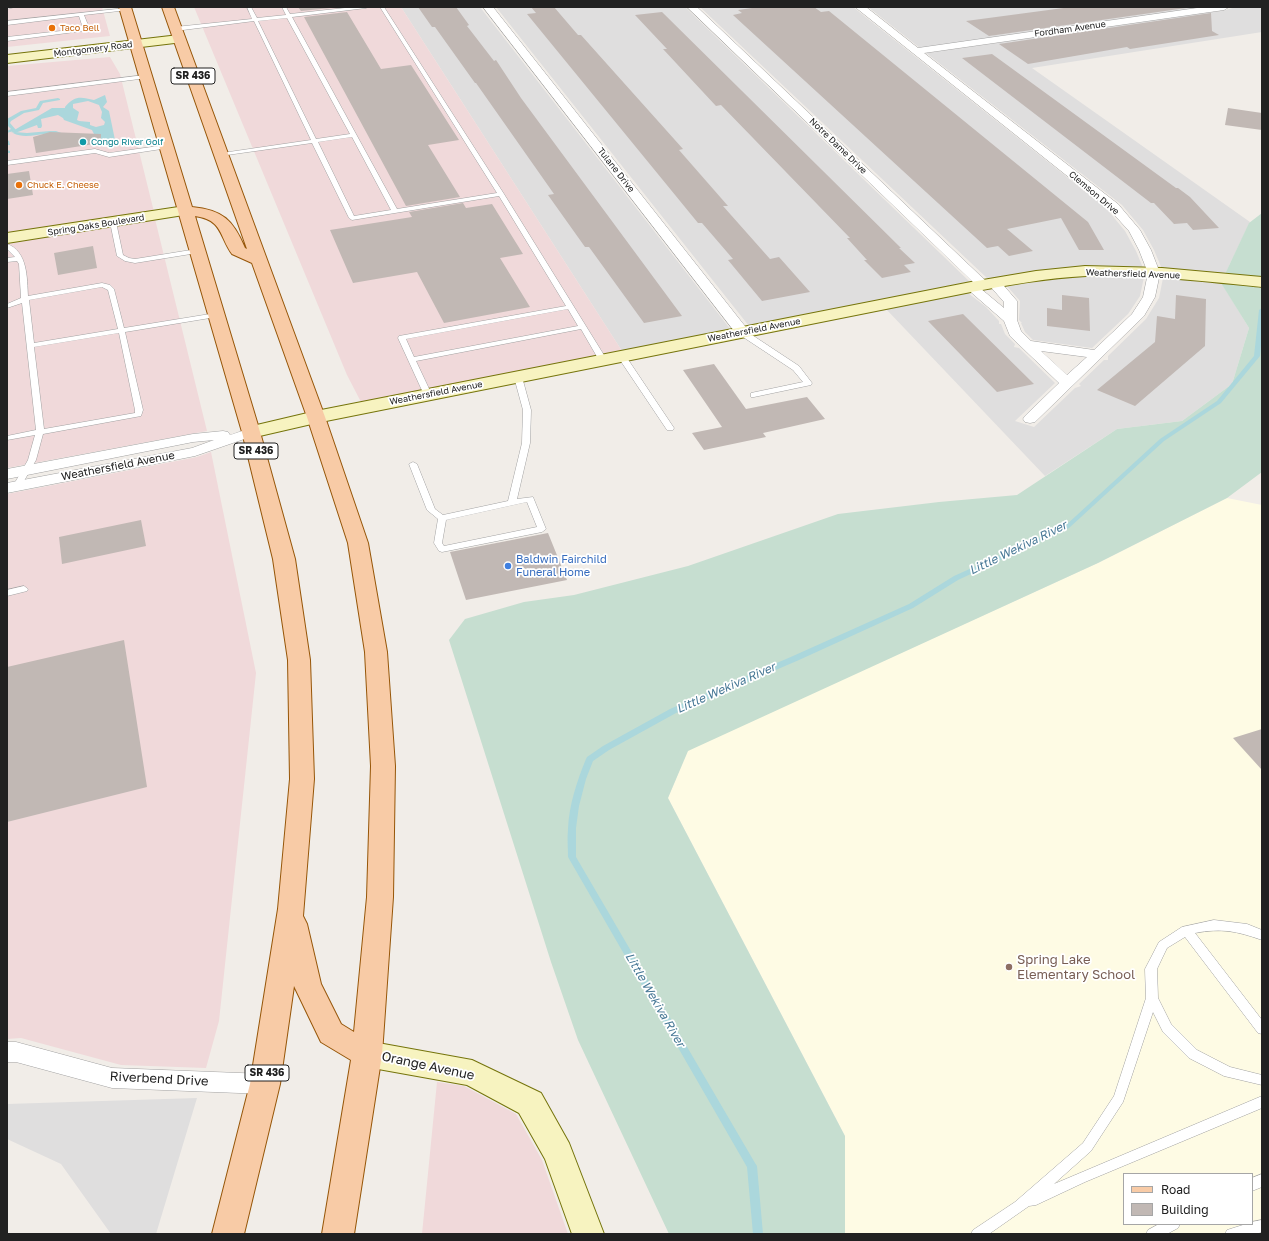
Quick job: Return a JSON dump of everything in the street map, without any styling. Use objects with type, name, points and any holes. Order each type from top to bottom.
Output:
[{"type":"main road","name":"SR 436","points":[[168,7],[316,417],[358,543],[376,652],[383,766],[380,897],[367,1054],[338,1234]]},
{"type":"main road","name":"SR 436","points":[[126,8],[251,432],[284,559],[299,660],[302,778],[291,909],[265,1084],[228,1234]]},
{"type":"main road","points":[[186,211],[204,212],[213,215],[225,224],[238,251],[260,260]]},
{"type":"main road","points":[[291,909],[307,985],[331,1033],[367,1054]]},
{"type":"street","name":"Tulane Drive","points":[[488,7],[743,333]]},
{"type":"street","name":"Notre Dame Drive","points":[[692,7],[983,285],[1010,301],[1010,320],[1015,334],[1067,383]]},
{"type":"street","name":"Clemson Drive","points":[[860,7],[1114,207],[1134,230],[1145,250],[1154,273]]},
{"type":"street","name":"Fordham Avenue","points":[[916,51],[1224,7]]},
{"type":"street","name":"Montgomery Road","points":[[7,59],[177,34]]},
{"type":"street","name":"Montgomery Road","points":[[7,49],[135,40]]},
{"type":"street","name":"Spring Oaks Boulevard","points":[[7,238],[186,211]]},
{"type":"street","name":"Weathersfield Avenue","points":[[12,487],[196,452],[251,432],[316,417],[983,285],[1069,273],[1100,271],[1154,273],[1262,282]]},
{"type":"street","points":[[1030,419],[1137,316],[1150,297],[1154,273]]},
{"type":"street","name":"Notre Dame Drive","points":[[983,285],[994,305],[1010,320]]},
{"type":"street","points":[[1026,344],[1060,350],[1098,354]]},
{"type":"street","name":"Weathersfield Avenue","points":[[7,474],[193,438],[251,432]]},
{"type":"street","name":"Riverbend Drive","points":[[7,1052],[16,1052],[112,1078],[265,1084]]},
{"type":"street","name":"Orange Avenue","points":[[367,1054],[472,1073],[530,1103],[558,1153],[588,1234]]},
{"type":"lane","points":[[7,8],[13,7]]},
{"type":"lane","points":[[250,7],[352,218],[501,194]]},
{"type":"lane","points":[[284,7],[396,211]]},
{"type":"lane","points":[[177,34],[255,19],[366,7]]},
{"type":"lane","points":[[382,7],[501,194],[603,360]]},
{"type":"lane","points":[[7,23],[126,8]]},
{"type":"lane","points":[[7,39],[80,30],[84,28],[81,14]]},
{"type":"lane","points":[[7,94],[146,76]]},
{"type":"lane","points":[[222,155],[354,136]]},
{"type":"lane","points":[[7,163],[95,150],[109,155],[166,147]]},
{"type":"lane","points":[[113,222],[120,256],[127,260],[135,261],[197,251]]},
{"type":"lane","points":[[7,246],[12,249],[22,264],[40,432],[29,470],[12,487]]},
{"type":"lane","points":[[7,260],[19,259]]},
{"type":"lane","points":[[7,306],[25,299],[102,285],[108,286],[111,289],[138,410],[138,414],[131,416],[7,438]]},
{"type":"lane","points":[[428,395],[402,338],[570,307]]},
{"type":"lane","points":[[30,346],[216,315]]},
{"type":"lane","points":[[412,360],[582,327]]},
{"type":"lane","points":[[743,333],[796,368],[808,383],[754,395]]},
{"type":"lane","points":[[622,357],[670,428]]},
{"type":"lane","points":[[512,503],[526,443],[527,410],[518,377]]},
{"type":"lane","points":[[413,464],[431,510],[442,518],[530,500],[542,529],[442,549],[438,543],[442,518]]},
{"type":"lane","points":[[7,593],[24,589]]},
{"type":"lane","points":[[978,1234],[1020,1206],[1088,1147],[1119,1098],[1152,998],[1151,969],[1163,945],[1186,930],[1214,925],[1247,929],[1262,935]]},
{"type":"lane","points":[[1186,930],[1262,1029]]},
{"type":"lane","points":[[1152,998],[1167,1028],[1194,1054],[1228,1072],[1262,1080]]},
{"type":"lane","points":[[1020,1206],[1081,1178],[1262,1102]]},
{"type":"lane","points":[[1253,1184],[1262,1180]]},
{"type":"lane","points":[[1153,1234],[1171,1225]]},
{"type":"lane","points":[[1232,1234],[1262,1226]]},
{"type":"shaded area","points":[[7,7],[102,7],[110,36],[7,47]]},
{"type":"shaded area","points":[[194,7],[401,7],[622,351],[361,402],[347,375]]},
{"type":"shaded area","points":[[401,7],[480,7],[731,330],[622,351]]},
{"type":"shaded area","points":[[496,7],[685,7],[970,282],[749,326]]},
{"type":"shaded area","points":[[700,7],[853,7],[1106,208],[1125,231],[1143,268],[988,279]]},
{"type":"shaded area","points":[[868,7],[1208,7],[920,48]]},
{"type":"shaded area","points":[[1236,7],[1262,7],[1262,32],[1032,68],[1250,222],[1225,274],[1162,269],[1143,230],[1122,205],[926,53],[1226,10]]},
{"type":"shaded area","points":[[110,57],[120,74],[154,212],[7,235],[7,66]]},
{"type":"shaded area","points":[[155,219],[207,431],[7,468],[7,242]]},
{"type":"shaded area","points":[[1102,276],[1144,277],[1140,296],[1128,314],[1092,348],[1033,340],[1025,332],[1022,323],[1019,320],[1020,301],[1007,286],[1064,278]]},
{"type":"shaded area","points":[[1163,278],[1221,282],[1249,328],[1232,384],[1182,421],[1117,429],[1045,476],[886,309],[968,293],[986,307],[999,321],[999,324],[1001,324],[1005,334],[1015,344],[1014,347],[1019,348],[1055,383],[1015,421],[1034,427],[1075,388],[1081,386],[1079,384],[1104,360],[1108,360],[1108,356],[1146,319],[1159,298]]},
{"type":"shaded area","points":[[211,452],[256,673],[219,1021],[206,1068],[121,1065],[21,1038],[7,1039],[7,494],[197,457]]},
{"type":"shaded area","name":"Spring Lake Elementary School","points":[[1227,498],[1262,505],[1262,1234],[845,1234],[845,1136],[668,798],[688,750],[1098,563]]},
{"type":"shaded area","points":[[437,1082],[464,1086],[516,1114],[542,1160],[568,1234],[422,1234]]},
{"type":"shaded area","points":[[197,1098],[156,1234],[111,1234],[61,1164],[7,1139],[7,1104]]},
{"type":"green space","points":[[1262,213],[1262,278],[1225,274],[1249,223]]},
{"type":"green space","points":[[1221,283],[1262,286],[1262,472],[1227,498],[1098,563],[688,751],[668,798],[845,1136],[845,1234],[669,1234],[578,1040],[551,962],[449,640],[465,619],[524,602],[574,595],[688,566],[838,514],[939,502],[1017,495],[1117,429],[1182,421],[1232,384],[1249,328]]},
{"type":"water","points":[[105,95],[107,102],[103,107],[109,111],[115,140],[111,138],[99,144],[97,134],[94,134],[92,130],[64,120],[58,115],[41,119],[41,128],[38,128],[37,125],[15,133],[11,132],[52,108],[65,108],[72,100],[82,98],[94,100]],"holes":[[[88,101],[99,105],[102,112],[101,118],[105,122],[104,125],[96,127],[90,125],[90,122],[77,120],[79,112],[73,108],[73,104]]]},
{"type":"building","points":[[298,7],[340,7],[301,11]]},
{"type":"building","points":[[418,7],[456,7],[469,25],[467,26],[494,61],[496,60],[521,98],[682,316],[644,323],[589,247],[585,247],[548,195],[554,194],[476,83],[435,27],[432,27]]},
{"type":"building","points":[[531,7],[554,7],[683,149],[679,150],[728,206],[723,206],[770,259],[779,257],[810,292],[762,301],[728,260],[733,259],[702,223],[698,223],[527,14],[536,13]]},
{"type":"building","points":[[759,7],[814,7],[821,12],[829,11],[1088,222],[1104,250],[1079,250],[1061,218],[1007,229],[1033,251],[1009,256],[998,246],[987,248],[733,15],[742,13],[738,10]]},
{"type":"building","points":[[1071,7],[1193,7],[989,36],[966,21]]},
{"type":"building","points":[[347,12],[381,69],[411,65],[459,140],[428,145],[460,197],[406,206],[304,17]]},
{"type":"building","points":[[662,12],[901,248],[899,248],[915,263],[904,265],[911,272],[882,278],[864,260],[867,260],[847,238],[850,238],[721,105],[716,106],[663,49],[667,49],[635,15]]},
{"type":"building","points":[[1211,13],[1212,31],[1219,35],[1130,49],[1127,47],[1028,64],[999,44]]},
{"type":"building","points":[[992,54],[1190,197],[1219,228],[1193,230],[1187,223],[1174,224],[1154,203],[1151,203],[962,58]]},
{"type":"building","points":[[1228,108],[1262,113],[1262,130],[1225,125]]},
{"type":"building","points":[[50,132],[101,134],[101,143],[36,153],[33,137]]},
{"type":"building","name":"Chuck E. Cheese","points":[[29,171],[33,195],[7,199],[7,174]]},
{"type":"building","points":[[463,203],[466,208],[492,204],[523,254],[500,258],[530,307],[444,323],[417,272],[353,283],[330,230],[412,217],[409,212]]},
{"type":"building","points":[[93,246],[97,268],[58,275],[54,253]]},
{"type":"building","points":[[1062,295],[1089,298],[1090,331],[1047,326],[1047,308],[1062,310]]},
{"type":"building","points":[[1176,295],[1206,299],[1205,346],[1135,406],[1097,390],[1155,342],[1157,316],[1175,319]]},
{"type":"building","points":[[963,314],[1034,384],[997,392],[928,321]]},
{"type":"building","points":[[714,364],[746,409],[807,397],[825,419],[763,433],[766,437],[704,450],[692,433],[722,427],[683,370]]},
{"type":"building","points":[[141,520],[146,546],[62,564],[59,537]]},
{"type":"building","name":"Baldwin Fairchild Funeral Home","points":[[548,533],[567,580],[466,600],[450,552]]},
{"type":"building","points":[[124,640],[147,787],[7,822],[7,667]]},
{"type":"building","points":[[1262,729],[1262,770],[1233,738]]},
{"type":"waterway","points":[[7,132],[14,130],[8,123],[9,120],[23,112],[37,109],[42,102],[58,99]]},
{"type":"waterway","points":[[15,133],[21,135],[50,132],[62,134]]},
{"type":"waterway","name":"Little Wekiva River","points":[[758,1234],[752,1166],[572,857],[572,828],[575,806],[582,779],[590,759],[606,748],[673,711],[911,606],[956,578],[1067,527],[1162,440],[1219,402],[1257,356],[1262,310]]},
{"type":"place","name":"Taco Bell","points":[[52,28]]},
{"type":"place","name":"Congo River Golf","points":[[83,142]]},
{"type":"place","name":"Chuck E. Cheese","points":[[19,185]]},
{"type":"place","name":"Baldwin Fairchild Funeral Home","points":[[508,566]]},
{"type":"place","name":"Spring Lake Elementary School","points":[[1009,967]]}]
